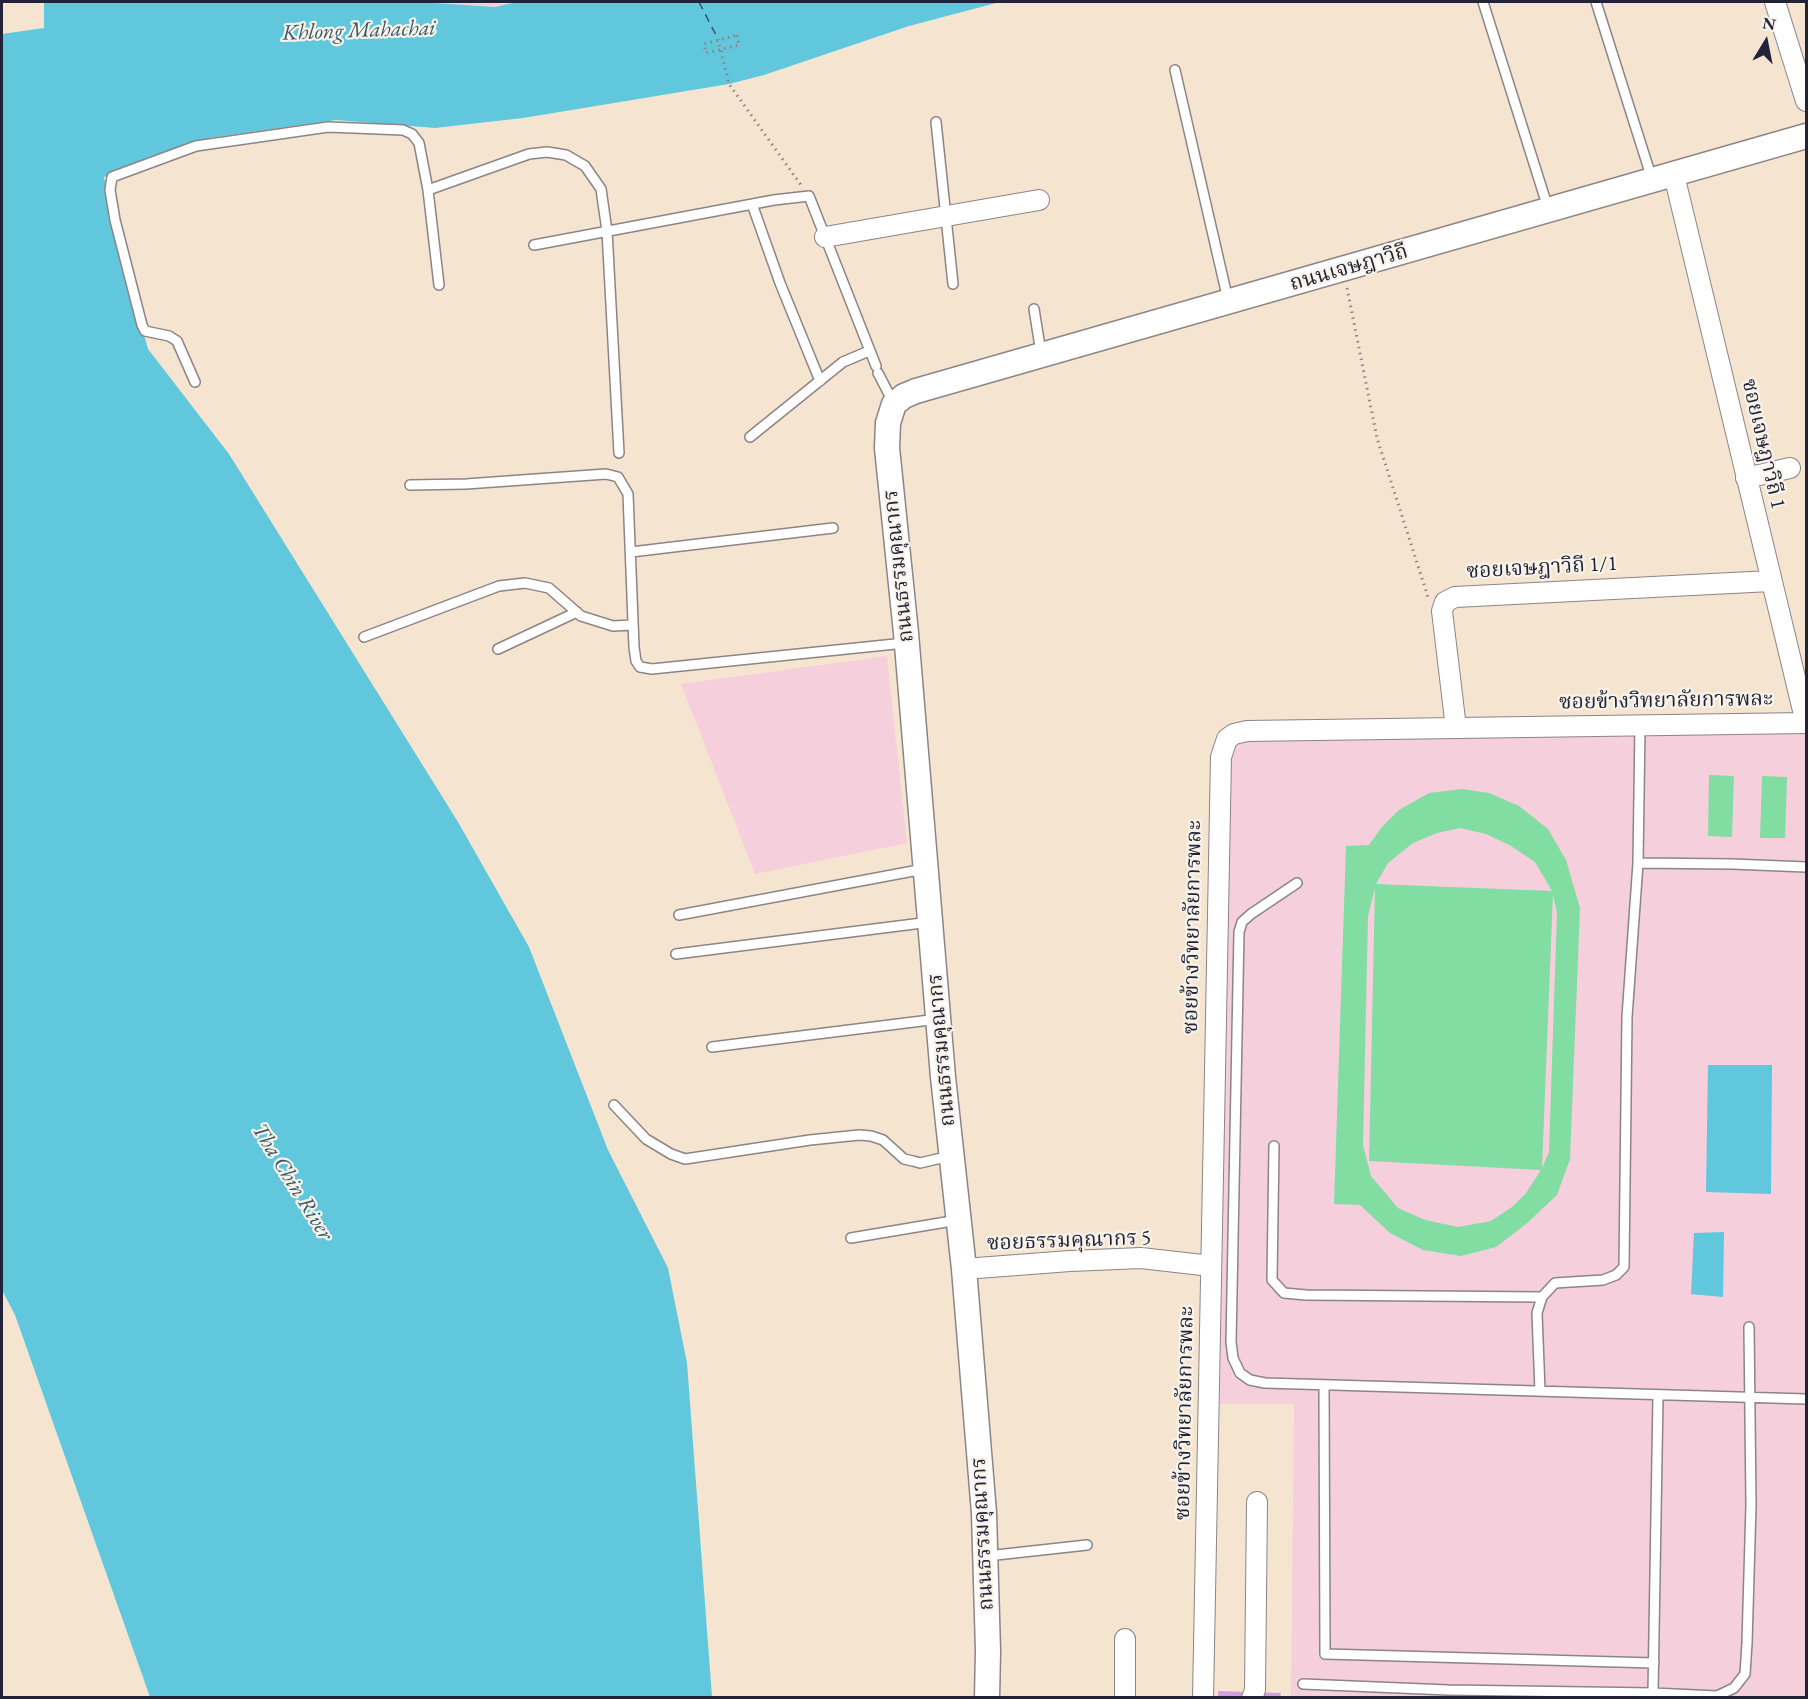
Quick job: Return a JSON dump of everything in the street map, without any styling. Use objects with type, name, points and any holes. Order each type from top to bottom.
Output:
[{"type":"street","points":[[1775,2],[1806,100]]},
{"type":"street","name":"ถนนเจษฎาวิถี","points":[[894,404],[904,396],[916,391],[1806,136]]},
{"type":"street","name":"ซอยเจษฎาวิถี 1","points":[[1663,178],[1746,478],[1806,723]]},
{"type":"street","points":[[825,237],[1040,200]]},
{"type":"street","name":"ถนนธรรมคุณากร","points":[[894,404],[886,435],[907,642],[938,1019],[964,1269],[984,1513],[987,1698]]},
{"type":"street","points":[[1746,478],[1790,468]]},
{"type":"street","name":"ซอยเจษฎาวิถี 1/1","points":[[1442,611],[1444,602],[1455,597],[1771,581]]},
{"type":"street","points":[[1442,611],[1456,728]]},
{"type":"street","name":"ซอยข้างวิทยาลัยการพละ","points":[[1203,1698],[1221,757],[1227,739],[1234,734],[1247,731],[1806,723]]},
{"type":"street","name":"ซอยธรรมคุณากร 5","points":[[964,1269],[1141,1258],[1211,1266]]},
{"type":"street","points":[[1252,1698],[1256,1690],[1257,1502]]},
{"type":"street","points":[[1125,1639],[1125,1698]]},
{"type":"lane","points":[[1483,2],[1549,211]]},
{"type":"lane","points":[[1596,2],[1663,178]]},
{"type":"lane","points":[[1175,70],[1228,302]]},
{"type":"lane","points":[[936,122],[953,284]]},
{"type":"lane","points":[[195,382],[177,341],[169,336],[145,331],[142,325],[116,220],[110,190],[112,177],[196,146],[328,127],[403,130],[412,134],[419,142],[428,190],[439,285]]},
{"type":"lane","points":[[428,190],[530,154],[547,152],[566,155],[585,166],[601,189],[607,231],[619,453]]},
{"type":"lane","points":[[534,245],[752,204],[809,196],[869,351],[894,404]]},
{"type":"lane","points":[[752,204],[780,283],[820,381]]},
{"type":"lane","points":[[1034,309],[1041,356]]},
{"type":"lane","points":[[750,437],[843,362],[869,351]]},
{"type":"lane","points":[[410,484],[466,484],[612,475],[618,477],[628,494],[633,625],[636,661],[640,667],[652,669],[907,642]]},
{"type":"lane","points":[[631,552],[833,528]]},
{"type":"lane","points":[[364,636],[499,586],[525,583],[549,588],[581,616],[613,626],[633,625]]},
{"type":"lane","points":[[498,649],[577,612]]},
{"type":"lane","points":[[1540,1391],[1538,1313],[1542,1297],[1555,1283],[1603,1280],[1616,1275],[1624,1266],[1627,1017],[1638,863],[1640,725]]},
{"type":"lane","points":[[1638,863],[1806,867]]},
{"type":"lane","points":[[679,915],[926,868]]},
{"type":"lane","points":[[1297,883],[1251,914],[1242,922],[1239,932],[1231,1342],[1233,1358],[1240,1373],[1250,1380],[1265,1383],[1806,1399]]},
{"type":"lane","points":[[676,954],[930,921]]},
{"type":"lane","points":[[712,1047],[938,1019]]},
{"type":"lane","points":[[614,1106],[646,1139],[671,1154],[685,1159],[859,1135],[883,1140],[904,1159],[920,1163],[952,1156]]},
{"type":"lane","points":[[1274,1146],[1272,1280],[1284,1293],[1542,1297]]},
{"type":"lane","points":[[851,1238],[959,1220]]},
{"type":"lane","points":[[1304,1684],[1448,1694],[1653,1693],[1717,1696],[1734,1688],[1745,1674],[1751,1505],[1749,1327]]},
{"type":"lane","points":[[1324,1385],[1325,1654],[1654,1663]]},
{"type":"lane","points":[[1653,1693],[1658,1396]]},
{"type":"lane","points":[[985,1557],[1087,1545]]},
{"type":"path","points":[[737,35],[739,45],[706,53],[704,44],[718,39],[737,35]]},
{"type":"path","points":[[718,39],[729,84],[809,196]]},
{"type":"path","points":[[1343,270],[1377,438],[1429,598],[1442,611]]},
{"type":"shaded area","points":[[420,2],[517,2],[495,7]]},
{"type":"shaded area","points":[[887,656],[907,843],[755,874],[681,684]]},
{"type":"shaded area","points":[[1806,733],[1806,1697],[1291,1697],[1294,1404],[1220,1404],[1230,751],[1237,740]]},
{"type":"green space","points":[[1709,775],[1734,776],[1732,837],[1708,836]]},
{"type":"green space","points":[[1762,776],[1787,777],[1785,838],[1760,838]]},
{"type":"green space","points":[[1462,789],[1489,793],[1519,806],[1548,829],[1566,860],[1580,908],[1570,1159],[1557,1195],[1526,1224],[1496,1247],[1461,1256],[1423,1250],[1390,1233],[1360,1205],[1334,1204],[1346,846],[1369,845],[1381,828],[1399,810],[1429,793]],"holes":[[[1460,828],[1486,834],[1511,846],[1535,862],[1552,891],[1376,884],[1388,863],[1413,843],[1437,833]],[[1375,888],[1369,1161],[1541,1170],[1526,1193],[1512,1207],[1491,1221],[1458,1227],[1425,1220],[1398,1208],[1371,1176],[1363,1145],[1368,916]],[[1553,894],[1557,913],[1549,1152],[1542,1168]]]},
{"type":"water","points":[[44,2],[420,2],[495,7],[517,2],[1000,2],[909,26],[764,75],[729,84],[523,118],[435,128],[336,120],[209,138],[104,177],[118,243],[148,349],[229,454],[458,822],[529,947],[608,1150],[668,1268],[687,1363],[712,1697],[150,1697],[15,1315],[2,1290],[2,34],[44,28]]},
{"type":"water","points":[[1708,1065],[1772,1065],[1771,1194],[1706,1192]]},
{"type":"water","points":[[1724,1232],[1723,1297],[1691,1294],[1694,1233]]},
{"type":"building","points":[[1218,1691],[1281,1693],[1280,1698],[1218,1698]]},
{"type":"ferry route","points":[[699,2],[718,39]]},
{"type":"water label","name":"Khlong Mahachai","points":[[359,31]]},
{"type":"water label","name":"Tha Chin River","points":[[292,1182]]}]
